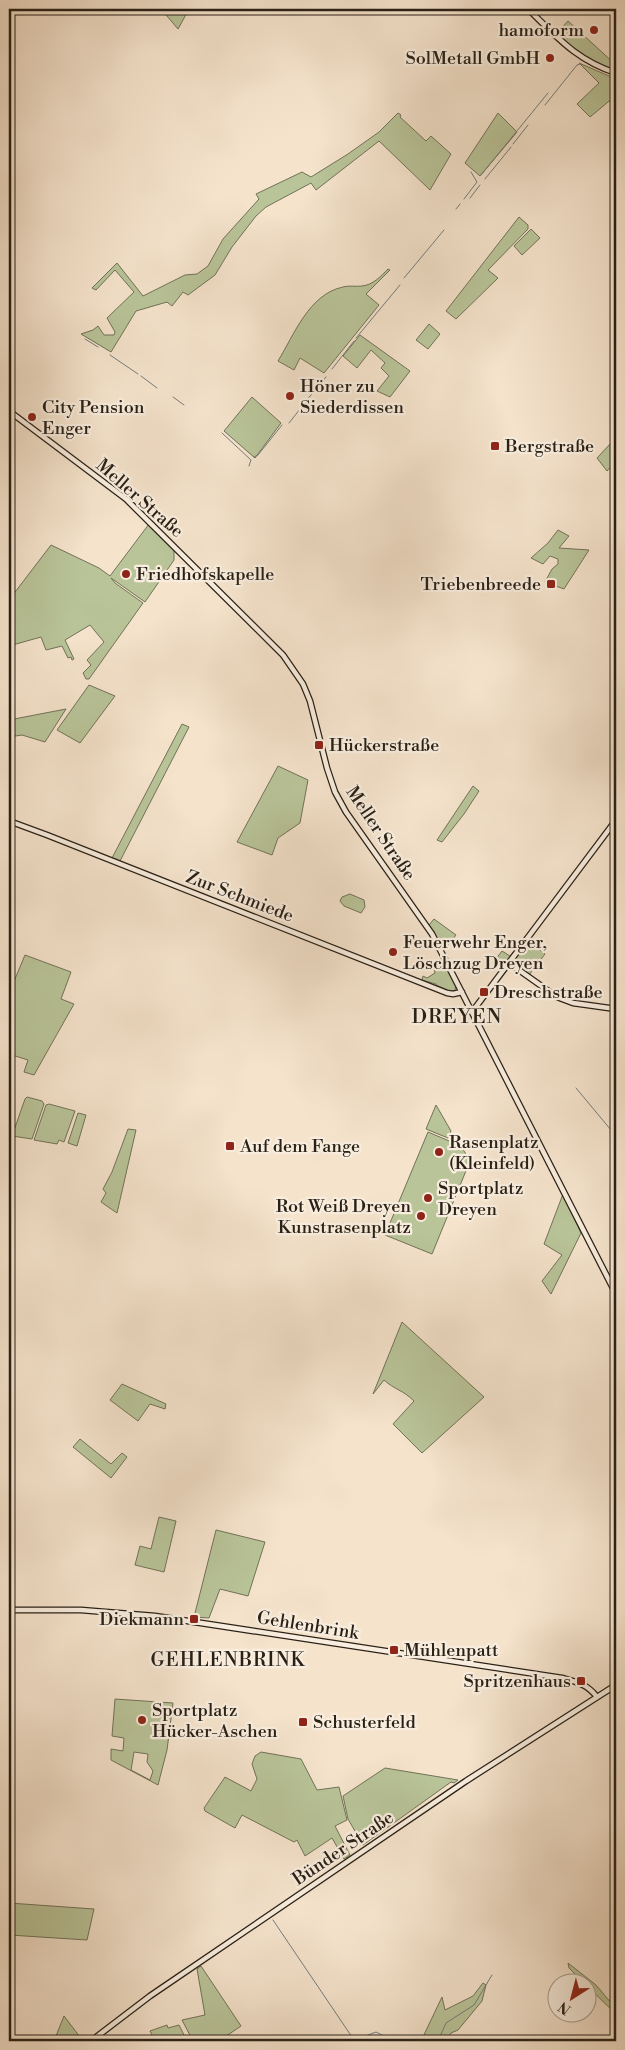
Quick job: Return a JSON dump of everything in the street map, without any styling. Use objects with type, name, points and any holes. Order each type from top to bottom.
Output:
[{"type":"main road","points":[[528,9],[579,56],[599,68],[616,73]]},
{"type":"main road","name":"Meller Straße","points":[[9,411],[126,499],[260,631],[295,670],[310,701],[327,768],[346,812],[432,934],[616,1294]]},
{"type":"main road","points":[[472,1012],[616,820]]},
{"type":"main road","name":"Zur Schmiede","points":[[9,821],[448,993],[462,992]]},
{"type":"main road","points":[[509,963],[557,997],[573,1003],[616,1009]]},
{"type":"main road","name":"Gehlenbrink","points":[[9,1610],[101,1611],[173,1618],[562,1678],[587,1686],[597,1697]]},
{"type":"main road","name":"Bünder Straße","points":[[91,2041],[150,1996],[450,1792],[616,1685]]},
{"type":"green space","points":[[161,9],[189,9],[178,29]]},
{"type":"green space","points":[[568,21],[616,65],[616,70],[591,61],[557,33]]},
{"type":"green space","points":[[579,63],[616,79],[616,96],[590,117],[577,104],[599,83]]},
{"type":"green space","points":[[398,113],[426,141],[431,136],[451,154],[430,190],[379,141],[316,190],[311,183],[266,207],[256,216],[232,247],[215,275],[188,295],[183,292],[172,306],[167,302],[136,311],[111,352],[81,334],[98,326],[104,335],[114,335],[115,332],[107,318],[134,292],[115,270],[96,290],[92,288],[117,263],[143,296],[185,275],[197,274],[208,266],[223,239],[259,199],[256,194],[302,172],[311,177],[379,132]]},
{"type":"green space","points":[[498,113],[517,132],[480,176],[465,163]]},
{"type":"green space","points":[[519,217],[528,225],[528,229],[488,270],[498,278],[456,319],[446,311]]},
{"type":"green space","points":[[531,229],[540,238],[522,255],[514,246]]},
{"type":"green space","points":[[388,269],[390,270],[366,294],[379,305],[324,373],[300,358],[294,370],[278,361],[304,317],[321,298],[331,291],[343,287],[370,284]]},
{"type":"green space","points":[[429,324],[440,334],[428,349],[416,340]]},
{"type":"green space","points":[[360,335],[410,371],[390,397],[377,391],[389,376],[381,368],[385,363],[371,350],[357,368],[343,356]]},
{"type":"green space","points":[[252,397],[281,423],[255,458],[224,431]]},
{"type":"green space","points":[[611,443],[616,448],[616,461],[607,471],[597,458]]},
{"type":"green space","points":[[149,524],[174,550],[174,560],[145,602],[111,578],[143,603],[89,679],[86,679],[83,673],[91,665],[87,660],[104,642],[90,625],[65,640],[74,659],[72,660],[71,657],[68,658],[62,646],[46,650],[41,637],[9,646],[9,600],[51,545],[99,568],[110,576]]},
{"type":"green space","points":[[558,530],[569,536],[559,548],[589,550],[564,589],[545,582],[552,569],[558,564],[558,559],[550,556],[543,564],[531,558],[548,543]]},
{"type":"green space","points":[[89,685],[115,696],[80,743],[57,730]]},
{"type":"green space","points":[[66,709],[45,742],[22,735],[9,737],[9,720]]},
{"type":"green space","points":[[182,724],[189,727],[120,861],[112,858]]},
{"type":"green space","points":[[278,766],[308,780],[300,823],[278,838],[272,855],[237,842]]},
{"type":"green space","points":[[473,786],[479,791],[464,814],[442,842],[437,840]]},
{"type":"green space","points":[[350,894],[364,900],[365,907],[361,913],[344,906],[340,901],[342,897]]},
{"type":"green space","points":[[434,919],[456,935],[443,949],[429,925]]},
{"type":"green space","points":[[524,938],[545,954],[529,975],[509,959],[504,966],[495,960],[502,951],[510,956]]},
{"type":"green space","points":[[25,955],[71,972],[61,999],[74,1004],[34,1075],[24,1072],[28,1060],[9,1054],[9,986],[12,986]]},
{"type":"green space","points":[[443,963],[456,985],[455,990],[452,992],[422,980],[423,976],[427,978],[435,973],[434,968]]},
{"type":"green space","points":[[27,1097],[42,1101],[44,1104],[32,1139],[12,1136]]},
{"type":"green space","points":[[49,1104],[75,1111],[64,1142],[59,1140],[57,1144],[34,1140],[46,1105]]},
{"type":"green space","points":[[436,1105],[451,1131],[448,1138],[426,1129]]},
{"type":"green space","points":[[78,1113],[86,1115],[77,1146],[68,1143]]},
{"type":"green space","points":[[128,1129],[136,1130],[117,1213],[101,1202],[106,1193],[103,1189],[112,1172]]},
{"type":"green space","name":"Sportplatz Dreyen","points":[[428,1132],[461,1146],[470,1161],[432,1254],[385,1235]]},
{"type":"green space","points":[[563,1194],[581,1233],[551,1294],[542,1281],[562,1255],[544,1244]]},
{"type":"green space","points":[[402,1322],[484,1397],[422,1453],[393,1424],[414,1401],[384,1380],[373,1394]]},
{"type":"green space","points":[[122,1384],[166,1404],[165,1409],[150,1404],[138,1421],[110,1400]]},
{"type":"green space","points":[[80,1439],[111,1464],[122,1453],[127,1457],[111,1478],[73,1447]]},
{"type":"green space","points":[[159,1517],[176,1521],[164,1572],[135,1565],[140,1546],[151,1549]]},
{"type":"green space","points":[[216,1530],[265,1542],[248,1596],[220,1589],[209,1618],[194,1617]]},
{"type":"green space","name":"Sportplatz Hücker-Aschen","points":[[115,1699],[173,1703],[167,1750],[158,1785],[111,1760],[111,1749],[123,1751],[124,1738],[112,1736]],"holes":[[[134,1752],[148,1754],[147,1762],[153,1771],[150,1780],[131,1770]]]},
{"type":"green space","points":[[261,1752],[301,1759],[317,1790],[339,1787],[347,1820],[335,1826],[350,1855],[344,1859],[332,1838],[305,1856],[297,1840],[294,1842],[242,1815],[235,1828],[205,1811],[204,1808],[225,1777],[251,1791],[257,1779],[252,1764],[255,1756]]},
{"type":"green space","points":[[385,1768],[458,1780],[454,1783],[451,1782],[363,1845],[348,1819],[343,1796]]},
{"type":"green space","points":[[9,1903],[94,1909],[87,1940],[9,1935]]},
{"type":"green space","points":[[568,1963],[579,1972],[573,1972],[569,1968]]},
{"type":"green space","points":[[201,1966],[241,2026],[219,2041],[193,2041],[182,2020],[205,2015],[197,1969]]},
{"type":"green space","points":[[483,1983],[486,1985],[482,2001],[458,2030],[451,2033],[445,2041],[421,2041],[442,1997],[445,2010],[473,1996]]},
{"type":"green space","points":[[598,1987],[612,2004],[616,1996],[616,2014],[598,1997]]},
{"type":"green space","points":[[64,2016],[83,2041],[54,2041]]},
{"type":"green space","points":[[167,2025],[168,2028],[179,2025],[187,2041],[155,2041],[150,2031]]},
{"type":"waterway","points":[[545,105],[577,65],[580,64]]},
{"type":"waterway","points":[[481,175],[548,93]]},
{"type":"waterway","points":[[513,144],[528,125]]},
{"type":"waterway","points":[[485,179],[511,147]]},
{"type":"waterway","points":[[464,199],[477,182],[471,172]]},
{"type":"waterway","points":[[12,178],[14,182]]},
{"type":"waterway","points":[[470,198],[480,185]]},
{"type":"waterway","points":[[456,209],[460,204]]},
{"type":"waterway","points":[[404,278],[444,230]]},
{"type":"waterway","points":[[356,338],[400,285]]},
{"type":"waterway","points":[[85,339],[98,347]]},
{"type":"waterway","points":[[332,369],[354,341]]},
{"type":"waterway","points":[[110,355],[138,374]]},
{"type":"waterway","points":[[141,376],[157,388]]},
{"type":"waterway","points":[[306,401],[326,377]]},
{"type":"waterway","points":[[173,397],[184,405]]},
{"type":"waterway","points":[[289,423],[300,409]]},
{"type":"waterway","points":[[254,457],[258,455],[282,425]]},
{"type":"waterway","points":[[222,433],[251,460],[249,466]]},
{"type":"waterway","points":[[576,1088],[616,1136]]},
{"type":"waterway","points":[[273,1920],[354,2040]]},
{"type":"waterway","points":[[438,2041],[446,2023],[474,2005],[492,1975]]},
{"type":"waterway","points":[[352,2041],[376,2032],[394,2041]]},
{"type":"place","name":"hamoform","points":[[594,30]]},
{"type":"place","name":"SolMetall GmbH","points":[[550,58]]},
{"type":"place","name":"Höner zu Siederdissen","points":[[290,396]]},
{"type":"place","name":"City Pension Enger","points":[[32,417]]},
{"type":"place","name":"Bergstraße","points":[[495,446]]},
{"type":"place","name":"Friedhofskapelle","points":[[126,574]]},
{"type":"place","name":"Triebenbreede","points":[[551,584]]},
{"type":"place","name":"Hückerstraße","points":[[319,745]]},
{"type":"place","name":"Feuerwehr Enger, Löschzug Dreyen","points":[[393,952]]},
{"type":"place","name":"Dreschstraße","points":[[484,992]]},
{"type":"place","name":"Auf dem Fange","points":[[230,1146]]},
{"type":"place","name":"Rasenplatz (Kleinfeld)","points":[[439,1152]]},
{"type":"place","name":"Sportplatz Dreyen","points":[[428,1198]]},
{"type":"place","name":"Rot Weiß Dreyen Kunstrasenplatz","points":[[421,1216]]},
{"type":"place","name":"Diekmann","points":[[194,1619]]},
{"type":"place","name":"Mühlenpatt","points":[[394,1650]]},
{"type":"place","name":"Spritzenhaus","points":[[581,1681]]},
{"type":"place","name":"Sportplatz Hücker-Aschen","points":[[142,1720]]},
{"type":"place","name":"Schusterfeld","points":[[303,1722]]},
{"type":"district","name":"DREYEN","points":[[457,1016]]},
{"type":"district","name":"GEHLENBRINK","points":[[228,1659]]}]
